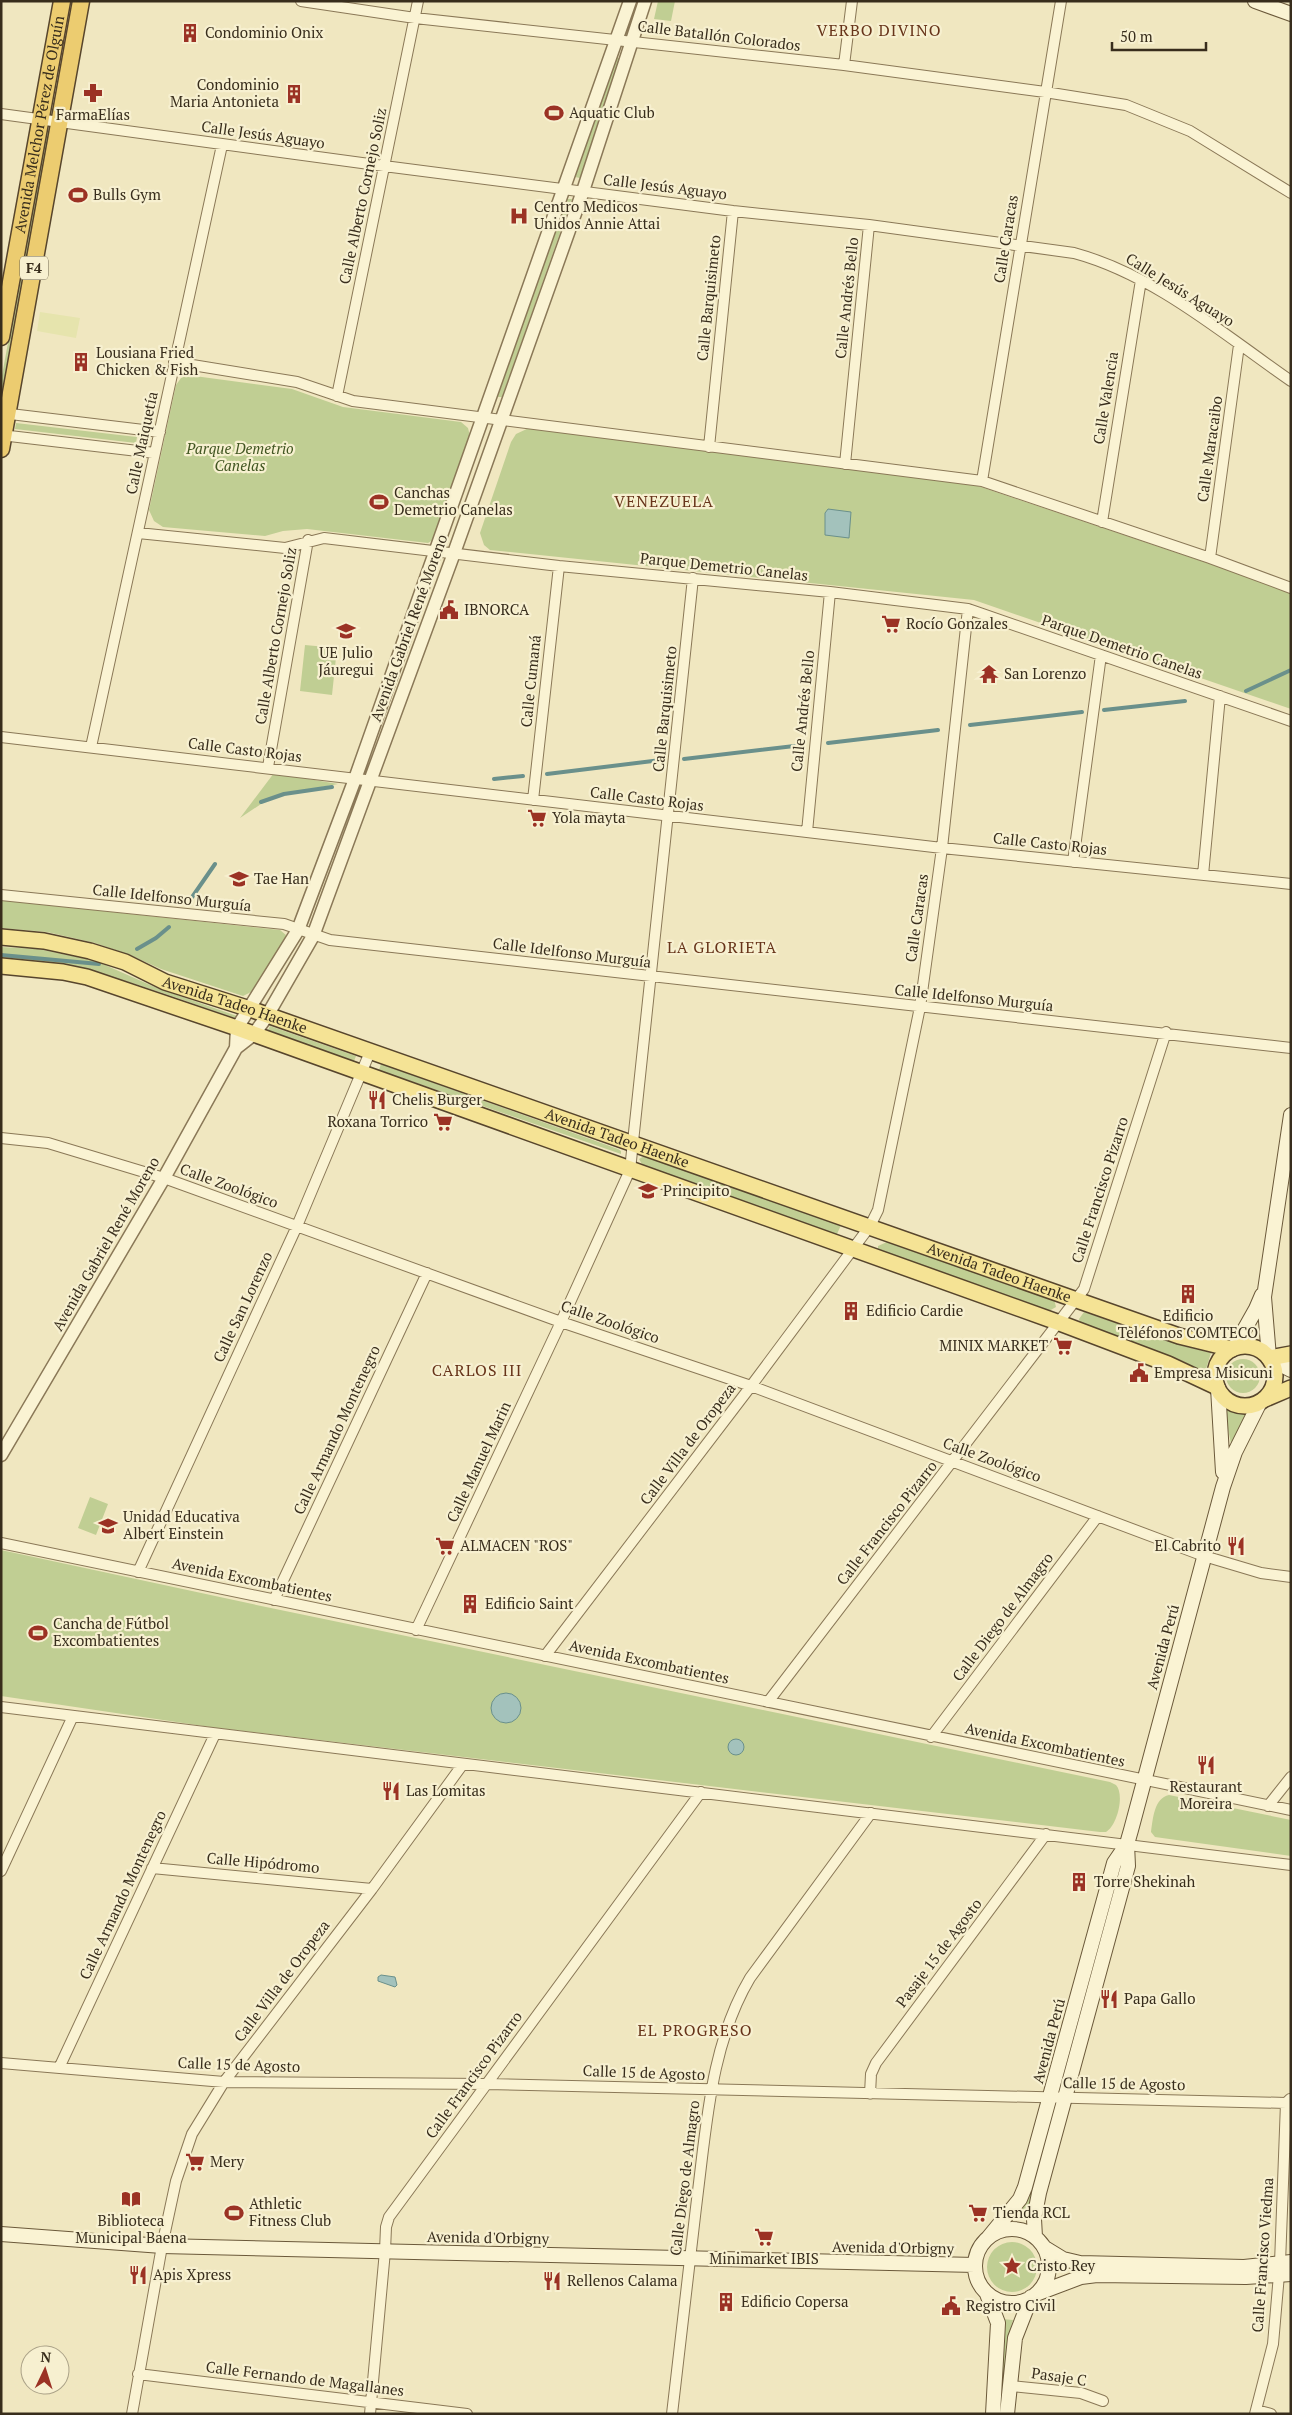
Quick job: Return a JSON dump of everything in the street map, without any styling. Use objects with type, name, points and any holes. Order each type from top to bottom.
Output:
[{"type":"highway","name":"Avenida Melchor Pérez de Olguín","points":[[1,337],[62,1]]},
{"type":"highway","name":"Avenida Melchor Pérez de Olguín","points":[[2,439],[4,413],[60,122],[81,1]]},
{"type":"main road","points":[[1255,1],[1291,14]]},
{"type":"main road","name":"Avenida Tadeo Haenke","points":[[1,937],[44,940],[90,951],[124,962],[164,982],[634,1143],[1179,1336],[1233,1348]]},
{"type":"main road","name":"Avenida Tadeo Haenke","points":[[1,966],[55,970],[87,977],[237,1028],[1057,1322],[1168,1364],[1218,1388]]},
{"type":"main road","points":[[1261,1401],[1268,1395],[1275,1377],[1270,1358],[1264,1312],[1266,1282],[1291,1115]]},
{"type":"main road","points":[[1266,1282],[1256,1309],[1233,1348],[1223,1355],[1217,1365],[1215,1376],[1218,1388],[1224,1397],[1241,1405],[1261,1401],[1291,1388]]},
{"type":"main road","points":[[1233,1348],[1253,1347],[1291,1370]]},
{"type":"main road","points":[[1270,1358],[1291,1354]]},
{"type":"main road","name":"Avenida Perú","points":[[1218,1388],[1224,1448],[1223,1487]]},
{"type":"main road","name":"Avenida Perú","points":[[1035,2237],[1034,2219],[1039,2193],[1128,1866],[1127,1844],[1204,1556],[1223,1487],[1235,1452],[1261,1401]]},
{"type":"main road","name":"Avenida Perú","points":[[988,2238],[1020,2199],[1050,2098],[1114,1863],[1127,1844]]},
{"type":"main road","points":[[993,2414],[999,2331],[995,2310],[979,2282],[975,2265],[980,2248],[988,2238],[999,2232],[1011,2229],[1024,2231],[1035,2237],[1045,2248],[1063,2258],[1080,2263],[1285,2268]]},
{"type":"main road","name":"Avenida d'Orbigny","points":[[1,2234],[162,2246],[975,2265]]},
{"type":"main road","points":[[1007,2414],[1015,2338],[1033,2296],[1044,2285],[1048,2273],[1049,2260],[1045,2248]]},
{"type":"main road","points":[[987,2293],[998,2300],[1012,2303],[1081,2277],[1096,2275],[1246,2277],[1285,2268]]},
{"type":"street","name":"Calle Batallón Colorados","points":[[300,1],[415,18],[844,65],[1046,92],[1126,105],[1190,131],[1291,193]]},
{"type":"street","name":"Calle Alberto Cornejo Soliz","points":[[337,396],[418,1]]},
{"type":"street","name":"Avenida Gabriel René Moreno","points":[[236,1048],[237,1028],[250,1010],[298,930],[436,551],[630,1]]},
{"type":"street","name":"Avenida Gabriel René Moreno","points":[[1,1455],[164,1178],[236,1048],[254,1034],[267,1016],[313,936],[502,420],[583,191],[646,1]]},
{"type":"street","points":[[844,65],[852,1]]},
{"type":"street","name":"Calle Caracas","points":[[982,480],[1061,1]]},
{"type":"street","name":"Calle Jesús Aguayo","points":[[1,114],[384,166],[733,211],[869,225],[1074,253],[1103,261],[1140,280],[1291,381]]},
{"type":"street","name":"Calle Maiquetía","points":[[91,747],[222,145]]},
{"type":"street","name":"Calle Barquisimeto","points":[[709,448],[733,211]]},
{"type":"street","name":"Calle Andrés Bello","points":[[845,464],[869,225]]},
{"type":"street","name":"Calle Valencia","points":[[1102,522],[1140,280]]},
{"type":"street","name":"Calle Maracaibo","points":[[1210,558],[1239,345]]},
{"type":"street","points":[[174,362],[297,382],[353,401],[709,448],[982,480],[1210,558],[1291,588]]},
{"type":"street","points":[[4,413],[160,432]]},
{"type":"street","points":[[2,439],[155,453]]},
{"type":"street","name":"Parque Demetrio Canelas","points":[[138,533],[285,548],[308,540],[324,538],[559,566],[830,592],[968,609],[1291,721]]},
{"type":"street","name":"Calle Alberto Cornejo Soliz","points":[[268,767],[308,540]]},
{"type":"street","name":"Calle Cumaná","points":[[534,800],[559,566]]},
{"type":"street","name":"Calle Barquisimeto","points":[[630,1170],[693,578]]},
{"type":"street","name":"Calle Andrés Bello","points":[[807,832],[830,592]]},
{"type":"street","name":"Calle Caracas","points":[[852,1250],[870,1226],[878,1210],[920,1007],[942,848],[968,609]]},
{"type":"street","points":[[1073,862],[1101,656]]},
{"type":"street","points":[[1204,875],[1220,696]]},
{"type":"street","name":"Calle Casto Rojas","points":[[1,737],[942,848],[1291,884]]},
{"type":"street","name":"Calle Idelfonso Murguía","points":[[1,895],[284,924],[313,936],[330,940],[920,1007],[1166,1032],[1291,1048]]},
{"type":"street","name":"Calle Francisco Pizarro","points":[[768,1702],[1084,1289],[1166,1032]]},
{"type":"street","name":"Calle San Lorenzo","points":[[138,1572],[297,1226],[370,1052]]},
{"type":"street","name":"Calle Zoológico","points":[[1,1138],[48,1143],[164,1178],[562,1322],[751,1386],[1204,1556],[1261,1573],[1291,1577]]},
{"type":"street","name":"Calle Manuel Marin","points":[[416,1630],[562,1322],[630,1170]]},
{"type":"street","name":"Calle Villa de Oropeza","points":[[545,1656],[852,1250]]},
{"type":"street","name":"Calle Armando Montenegro","points":[[274,1600],[427,1272]]},
{"type":"street","name":"Calle Diego de Almagro","points":[[931,1736],[1098,1516]]},
{"type":"street","name":"Avenida Excombatientes","points":[[1,1543],[1291,1810]]},
{"type":"street","points":[[1,1707],[1291,1865]]},
{"type":"street","points":[[1,1871],[73,1716]]},
{"type":"street","name":"Calle Armando Montenegro","points":[[59,2068],[215,1734]]},
{"type":"street","name":"Calle Villa de Oropeza","points":[[132,2414],[162,2246],[182,2159],[192,2134],[224,2082],[372,1889],[463,1764]]},
{"type":"street","points":[[1268,1806],[1291,1777]]},
{"type":"street","name":"Calle Francisco Pizarro","points":[[370,2414],[386,2227],[389,2218],[701,1792]]},
{"type":"street","name":"Calle Diego de Almagro","points":[[672,2414],[689,2259],[711,2090],[728,2024],[738,1999],[750,1978],[871,1813]]},
{"type":"street","name":"Pasaje 15 de Agosto","points":[[870,2094],[871,2074],[876,2063],[1046,1834]]},
{"type":"street","name":"Calle Hipódromo","points":[[152,1868],[372,1889]]},
{"type":"street","name":"Calle 15 de Agosto","points":[[1,2064],[224,2082],[486,2084],[1050,2098],[1289,2100]]},
{"type":"street","name":"Calle Francisco Viedma","points":[[1256,2412],[1273,2344],[1285,2268],[1289,2100]]},
{"type":"street","name":"Calle Fernando de Magallanes","points":[[138,2374],[462,2413]]},
{"type":"street","name":"Pasaje C","points":[[1010,2386],[1082,2393],[1103,2401]]},
{"type":"street","points":[[1256,2412],[1271,2414]]},
{"type":"shaded area","points":[[40,312],[80,318],[76,338],[37,331]]},
{"type":"green space","points":[[658,1],[675,1],[671,21],[654,19]]},
{"type":"green space","points":[[616,58],[621,58],[580,178],[575,177]]},
{"type":"green space","points":[[47,129],[52,130],[1,402],[1,381]]},
{"type":"green space","points":[[566,199],[572,199],[502,397],[496,397]]},
{"type":"green space","name":"Parque Demetrio Canelas","points":[[187,375],[292,389],[343,407],[461,422],[468,428],[470,436],[433,540],[428,543],[307,529],[283,531],[265,536],[163,527],[154,521],[149,510],[176,385],[181,378]]},
{"type":"green space","points":[[16,423],[137,437],[136,443],[15,429]]},
{"type":"green space","points":[[531,427],[978,486],[1291,591],[1291,709],[974,600],[490,550],[484,545],[480,533],[511,442],[516,434]]},
{"type":"green space","points":[[305,645],[337,648],[332,695],[300,691]]},
{"type":"green space","points":[[274,773],[338,784],[273,796],[240,818]]},
{"type":"green space","points":[[1,900],[280,930],[286,935],[285,941],[255,990],[243,996],[161,969],[130,955],[95,943],[47,932],[1,928]]},
{"type":"green space","points":[[1,947],[38,949],[96,961],[157,988],[237,1016],[235,1018],[149,988],[91,971],[32,960],[1,958]]},
{"type":"green space","points":[[270,1026],[356,1056],[354,1061],[268,1030]]},
{"type":"green space","points":[[381,1064],[618,1149],[621,1151],[621,1154],[379,1070]]},
{"type":"green space","points":[[646,1155],[841,1225],[837,1234],[833,1234],[643,1166],[639,1159]]},
{"type":"green space","points":[[887,1242],[1054,1299],[1056,1307],[1049,1311],[878,1249],[878,1246]]},
{"type":"green space","points":[[1084,1312],[1183,1346],[1211,1353],[1205,1372],[1178,1359],[1084,1325],[1080,1323],[1079,1319]]},
{"type":"green space","points":[[1243,1359],[1250,1360],[1255,1364],[1259,1369],[1259,1383],[1255,1388],[1250,1392],[1243,1393],[1236,1392],[1231,1388],[1227,1383],[1226,1376],[1227,1369],[1231,1364],[1236,1360]]},
{"type":"green space","points":[[1224,1409],[1248,1414],[1237,1432],[1232,1449]]},
{"type":"green space","points":[[90,1497],[108,1504],[96,1535],[78,1528]]},
{"type":"green space","points":[[1,1550],[266,1607],[1110,1782],[1116,1785],[1119,1790],[1120,1803],[1110,1829],[1106,1832],[1100,1832],[217,1728],[1,1696]]},
{"type":"green space","points":[[1169,1795],[1291,1820],[1291,1856],[1155,1837],[1151,1832],[1155,1810],[1160,1800]]},
{"type":"green space","points":[[1055,2105],[1058,2105],[1028,2208],[1027,2220],[1014,2216],[1033,2181]]},
{"type":"green space","points":[[1007,2242],[1017,2242],[1030,2249],[1037,2262],[1037,2272],[1030,2285],[1017,2292],[1007,2292],[998,2288],[991,2281],[987,2272],[987,2262],[991,2253],[998,2246]]},
{"type":"green space","points":[[1002,2319],[1013,2320],[1008,2338],[1000,2414],[998,2414],[1005,2339]]},
{"type":"water","points":[[828,509],[851,512],[849,538],[825,535],[825,513]]},
{"type":"water","points":[[506,1693],[512,1694],[520,1702],[520,1714],[512,1722],[506,1723],[500,1722],[492,1714],[491,1708],[492,1702],[500,1694]]},
{"type":"water","points":[[736,1739],[744,1747],[736,1755],[728,1747]]},
{"type":"water","points":[[381,1975],[395,1977],[397,1985],[395,1987],[378,1981],[378,1977]]},
{"type":"waterway","points":[[1246,691],[1291,670]]},
{"type":"waterway","points":[[1104,710],[1185,701]]},
{"type":"waterway","points":[[970,725],[1082,712]]},
{"type":"waterway","points":[[828,743],[938,730]]},
{"type":"waterway","points":[[684,759],[803,745]]},
{"type":"waterway","points":[[547,774],[661,760]]},
{"type":"waterway","points":[[494,779],[523,776]]},
{"type":"waterway","points":[[261,802],[284,794],[332,787]]},
{"type":"waterway","points":[[188,903],[215,864]]},
{"type":"waterway","points":[[137,949],[156,938],[169,927]]},
{"type":"waterway","points":[[1,955],[99,964]]},
{"type":"place","name":"Condominio Onix","points":[[190,33]]},
{"type":"place","name":"FarmaElías","points":[[93,93]]},
{"type":"place","name":"Condominio Maria Antonieta","points":[[294,94]]},
{"type":"place","name":"Aquatic Club","points":[[554,113]]},
{"type":"place","name":"Bulls Gym","points":[[78,195]]},
{"type":"place","name":"Centro Medicos Unidos Annie Attai","points":[[519,216]]},
{"type":"place","name":"Lousiana Fried Chicken & Fish","points":[[81,362]]},
{"type":"place","name":"Canchas Demetrio Canelas","points":[[379,502]]},
{"type":"place","name":"IBNORCA","points":[[449,610]]},
{"type":"place","name":"Rocío Gonzales","points":[[891,624]]},
{"type":"place","name":"UE Julio Jáuregui","points":[[346,631]]},
{"type":"place","name":"San Lorenzo","points":[[989,674]]},
{"type":"place","name":"Yola mayta","points":[[537,818]]},
{"type":"place","name":"Tae Han","points":[[239,879]]},
{"type":"place","name":"Chelis Burger","points":[[377,1100]]},
{"type":"place","name":"Roxana Torrico","points":[[443,1122]]},
{"type":"place","name":"Principito","points":[[648,1191]]},
{"type":"place","name":"Edificio Teléfonos COMTECO","points":[[1188,1294]]},
{"type":"place","name":"Edificio Cardie","points":[[851,1311]]},
{"type":"place","name":"MINIX MARKET","points":[[1063,1346]]},
{"type":"place","name":"Empresa Misicuni","points":[[1139,1373]]},
{"type":"place","name":"Unidad Educativa Albert Einstein","points":[[108,1526]]},
{"type":"place","name":"ALMACEN \"ROS\"","points":[[445,1546]]},
{"type":"place","name":"El Cabrito","points":[[1236,1546]]},
{"type":"place","name":"Edificio Saint","points":[[470,1604]]},
{"type":"place","name":"Cancha de Fútbol Excombatientes","points":[[38,1633]]},
{"type":"place","name":"Restaurant Moreira","points":[[1206,1765]]},
{"type":"place","name":"Las Lomitas","points":[[391,1791]]},
{"type":"place","name":"Torre Shekinah","points":[[1079,1882]]},
{"type":"place","name":"Papa Gallo","points":[[1109,1999]]},
{"type":"place","name":"Mery","points":[[195,2162]]},
{"type":"place","name":"Biblioteca Municipal Baena","points":[[131,2199]]},
{"type":"place","name":"Athletic Fitness Club","points":[[234,2213]]},
{"type":"place","name":"Tienda RCL","points":[[978,2213]]},
{"type":"place","name":"Minimarket IBIS","points":[[764,2237]]},
{"type":"place","name":"Cristo Rey","points":[[1012,2266]]},
{"type":"place","name":"Apis Xpress","points":[[138,2275]]},
{"type":"place","name":"Rellenos Calama","points":[[552,2281]]},
{"type":"place","name":"Edificio Copersa","points":[[726,2302]]},
{"type":"place","name":"Registro Civil","points":[[951,2306]]},
{"type":"district","name":"VERBO DIVINO","points":[[879,30]]},
{"type":"district","name":"VENEZUELA","points":[[664,501]]},
{"type":"district","name":"LA GLORIETA","points":[[722,947]]},
{"type":"district","name":"CARLOS III","points":[[477,1370]]},
{"type":"district","name":"EL PROGRESO","points":[[695,2030]]}]
